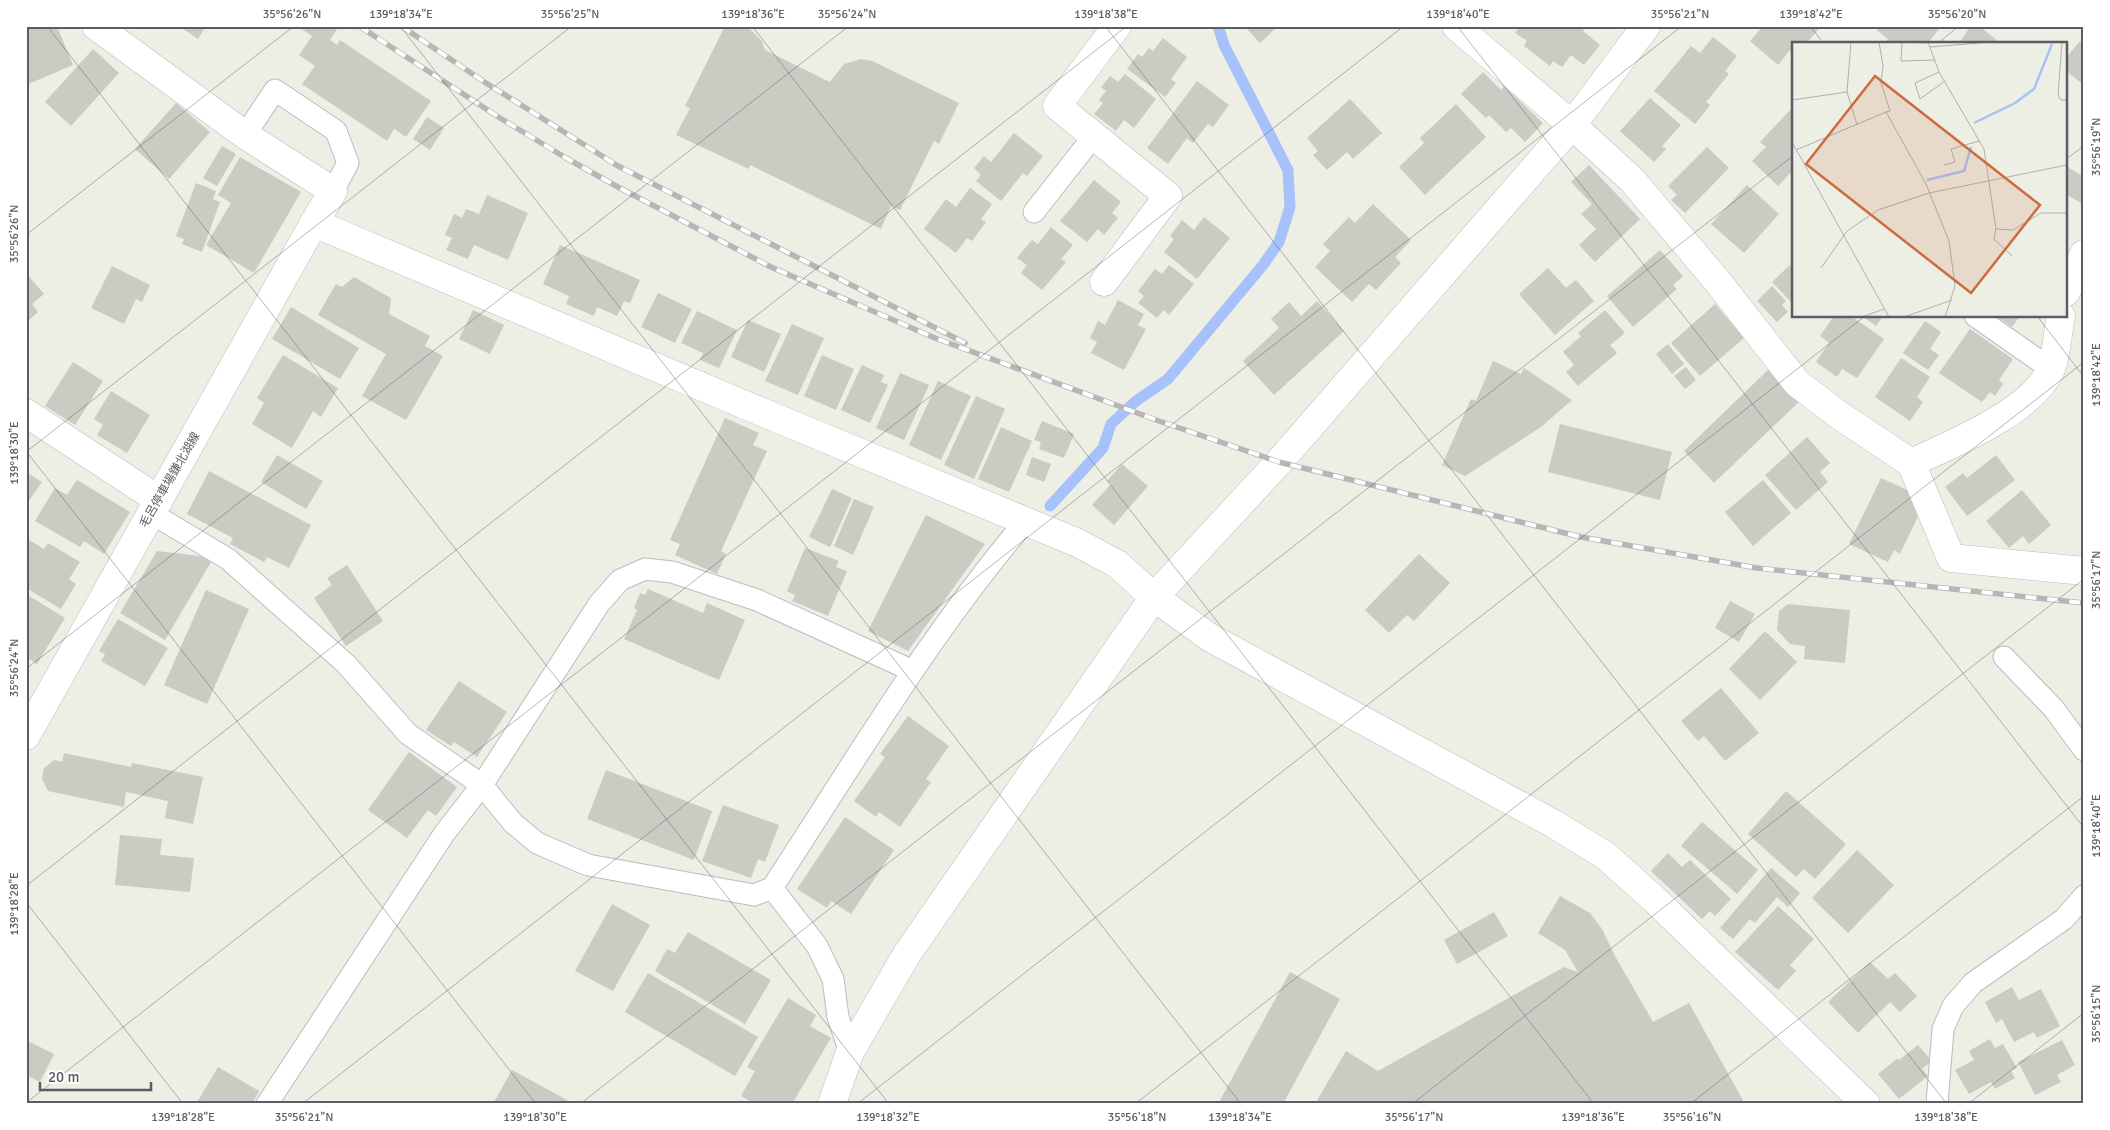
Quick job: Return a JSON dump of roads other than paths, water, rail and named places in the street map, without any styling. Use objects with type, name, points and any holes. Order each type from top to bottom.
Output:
[{"type":"street","points":[[96,26],[245,135],[333,191]]},
{"type":"street","points":[[1104,282],[1168,196],[1057,106],[1117,26]]},
{"type":"street","points":[[1456,26],[1572,125],[1632,180],[1718,282],[1797,382],[1839,415],[1911,463],[1951,558],[2084,571]]},
{"type":"street","points":[[832,1104],[850,1052],[907,954],[1154,597],[1279,462],[1572,125],[1646,26]]},
{"type":"street","name":"毛呂停車場鎌北湖線","points":[[26,736],[333,191]]},
{"type":"street","points":[[314,223],[1078,544],[1117,564],[1154,597],[1209,637],[1554,824],[1606,856],[1655,900],[1866,1104]]},
{"type":"street","points":[[2068,288],[2084,254]]},
{"type":"street","points":[[1911,463],[1988,427],[2033,394],[2051,369],[2061,318]]},
{"type":"street","points":[[26,413],[155,506]]},
{"type":"lane","points":[[245,135],[276,90],[336,131],[348,164],[333,191]]},
{"type":"lane","points":[[1034,212],[1093,137]]},
{"type":"lane","points":[[1978,318],[2051,369]]},
{"type":"lane","points":[[155,506],[228,559],[346,664],[408,734],[482,785],[513,824],[538,843],[588,864],[754,895],[772,888],[913,671],[988,566],[1025,522]]},
{"type":"lane","points":[[267,1104],[444,834],[482,785],[599,604],[620,580],[644,569],[672,572],[756,600],[913,671]]},
{"type":"lane","points":[[2004,657],[2054,709],[2084,750]]},
{"type":"lane","points":[[772,888],[817,946],[833,979],[838,1017],[850,1052]]},
{"type":"lane","points":[[1937,1104],[1943,1029],[1953,1006],[1973,982],[2064,918],[2084,896]]},
{"type":"waterway","points":[[1050,506],[1103,448],[1111,424],[1136,401],[1168,379],[1263,265],[1279,242],[1290,207],[1288,170],[1224,45],[1218,26]]},
{"type":"railway","points":[[359,26],[500,118],[566,158],[771,267],[935,338],[1159,421],[1279,462],[1581,537],[1757,568],[2084,603]]},
{"type":"railway","points":[[401,26],[486,83],[618,166],[965,343]]}]
